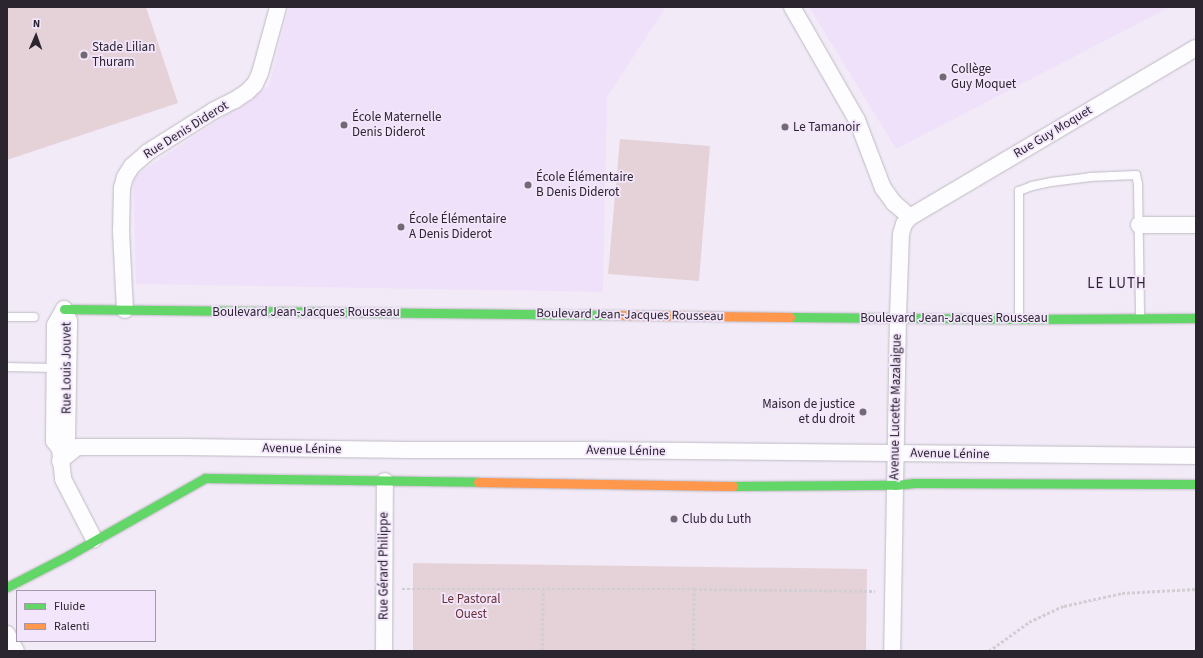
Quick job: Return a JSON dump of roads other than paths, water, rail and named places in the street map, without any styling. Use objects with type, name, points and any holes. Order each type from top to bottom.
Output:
[{"type":"street","name":"Rue Denis Diderot","points":[[125,310],[121,232],[122,188],[125,177],[132,166],[148,152],[213,111],[235,100],[247,92],[255,84],[260,73],[278,7]]},
{"type":"street","points":[[792,7],[857,120],[883,188],[894,203],[910,217]]},
{"type":"street","name":"Rue Guy Moquet","points":[[910,217],[1196,48]]},
{"type":"street","name":"Avenue Lucette Mazalaigue","points":[[892,651],[895,454],[901,234],[904,224],[910,217]]},
{"type":"street","points":[[1139,225],[1196,225]]},
{"type":"street","name":"Boulevard Jean-Jacques Rousseau","points":[[64,309],[1019,319],[1196,318]]},
{"type":"street","name":"Rue Louis Jouvet","points":[[64,309],[54,325],[54,441],[60,455],[63,479],[94,539]]},
{"type":"street","name":"Rue Louis Jouvet","points":[[60,455],[67,440],[69,321],[64,309]]},
{"type":"street","name":"Avenue Lénine","points":[[60,455],[77,447],[186,447],[1196,456]]},
{"type":"street","points":[[7,587],[69,555],[94,539],[205,478],[721,486],[895,485],[915,483],[1196,484]]},
{"type":"street","name":"Rue Gérard Philippe","points":[[384,651],[385,480]]},
{"type":"street","points":[[7,634],[16,651]]},
{"type":"lane","points":[[1019,319],[1019,191],[1032,186],[1051,182],[1089,177],[1136,175],[1138,184],[1140,318]]},
{"type":"lane","points":[[7,317],[34,317]]},
{"type":"lane","points":[[7,368],[54,368]]},
{"type":"place","name":"Stade Lilian Thuram","points":[[84,55]]},
{"type":"place","name":"Collège Guy Moquet","points":[[943,77]]},
{"type":"place","name":"École Maternelle Denis Diderot","points":[[344,125]]},
{"type":"place","name":"Le Tamanoir","points":[[785,127]]},
{"type":"place","name":"École Élémentaire B Denis Diderot","points":[[528,185]]},
{"type":"place","name":"École Élémentaire A Denis Diderot","points":[[401,227]]},
{"type":"place","name":"Maison de justice et du droit","points":[[863,412]]},
{"type":"place","name":"Club du Luth","points":[[674,519]]},
{"type":"district","name":"LE LUTH","points":[[1117,284]]},
{"type":"park label","name":"Le Pastoral Ouest","points":[[471,608]]}]
